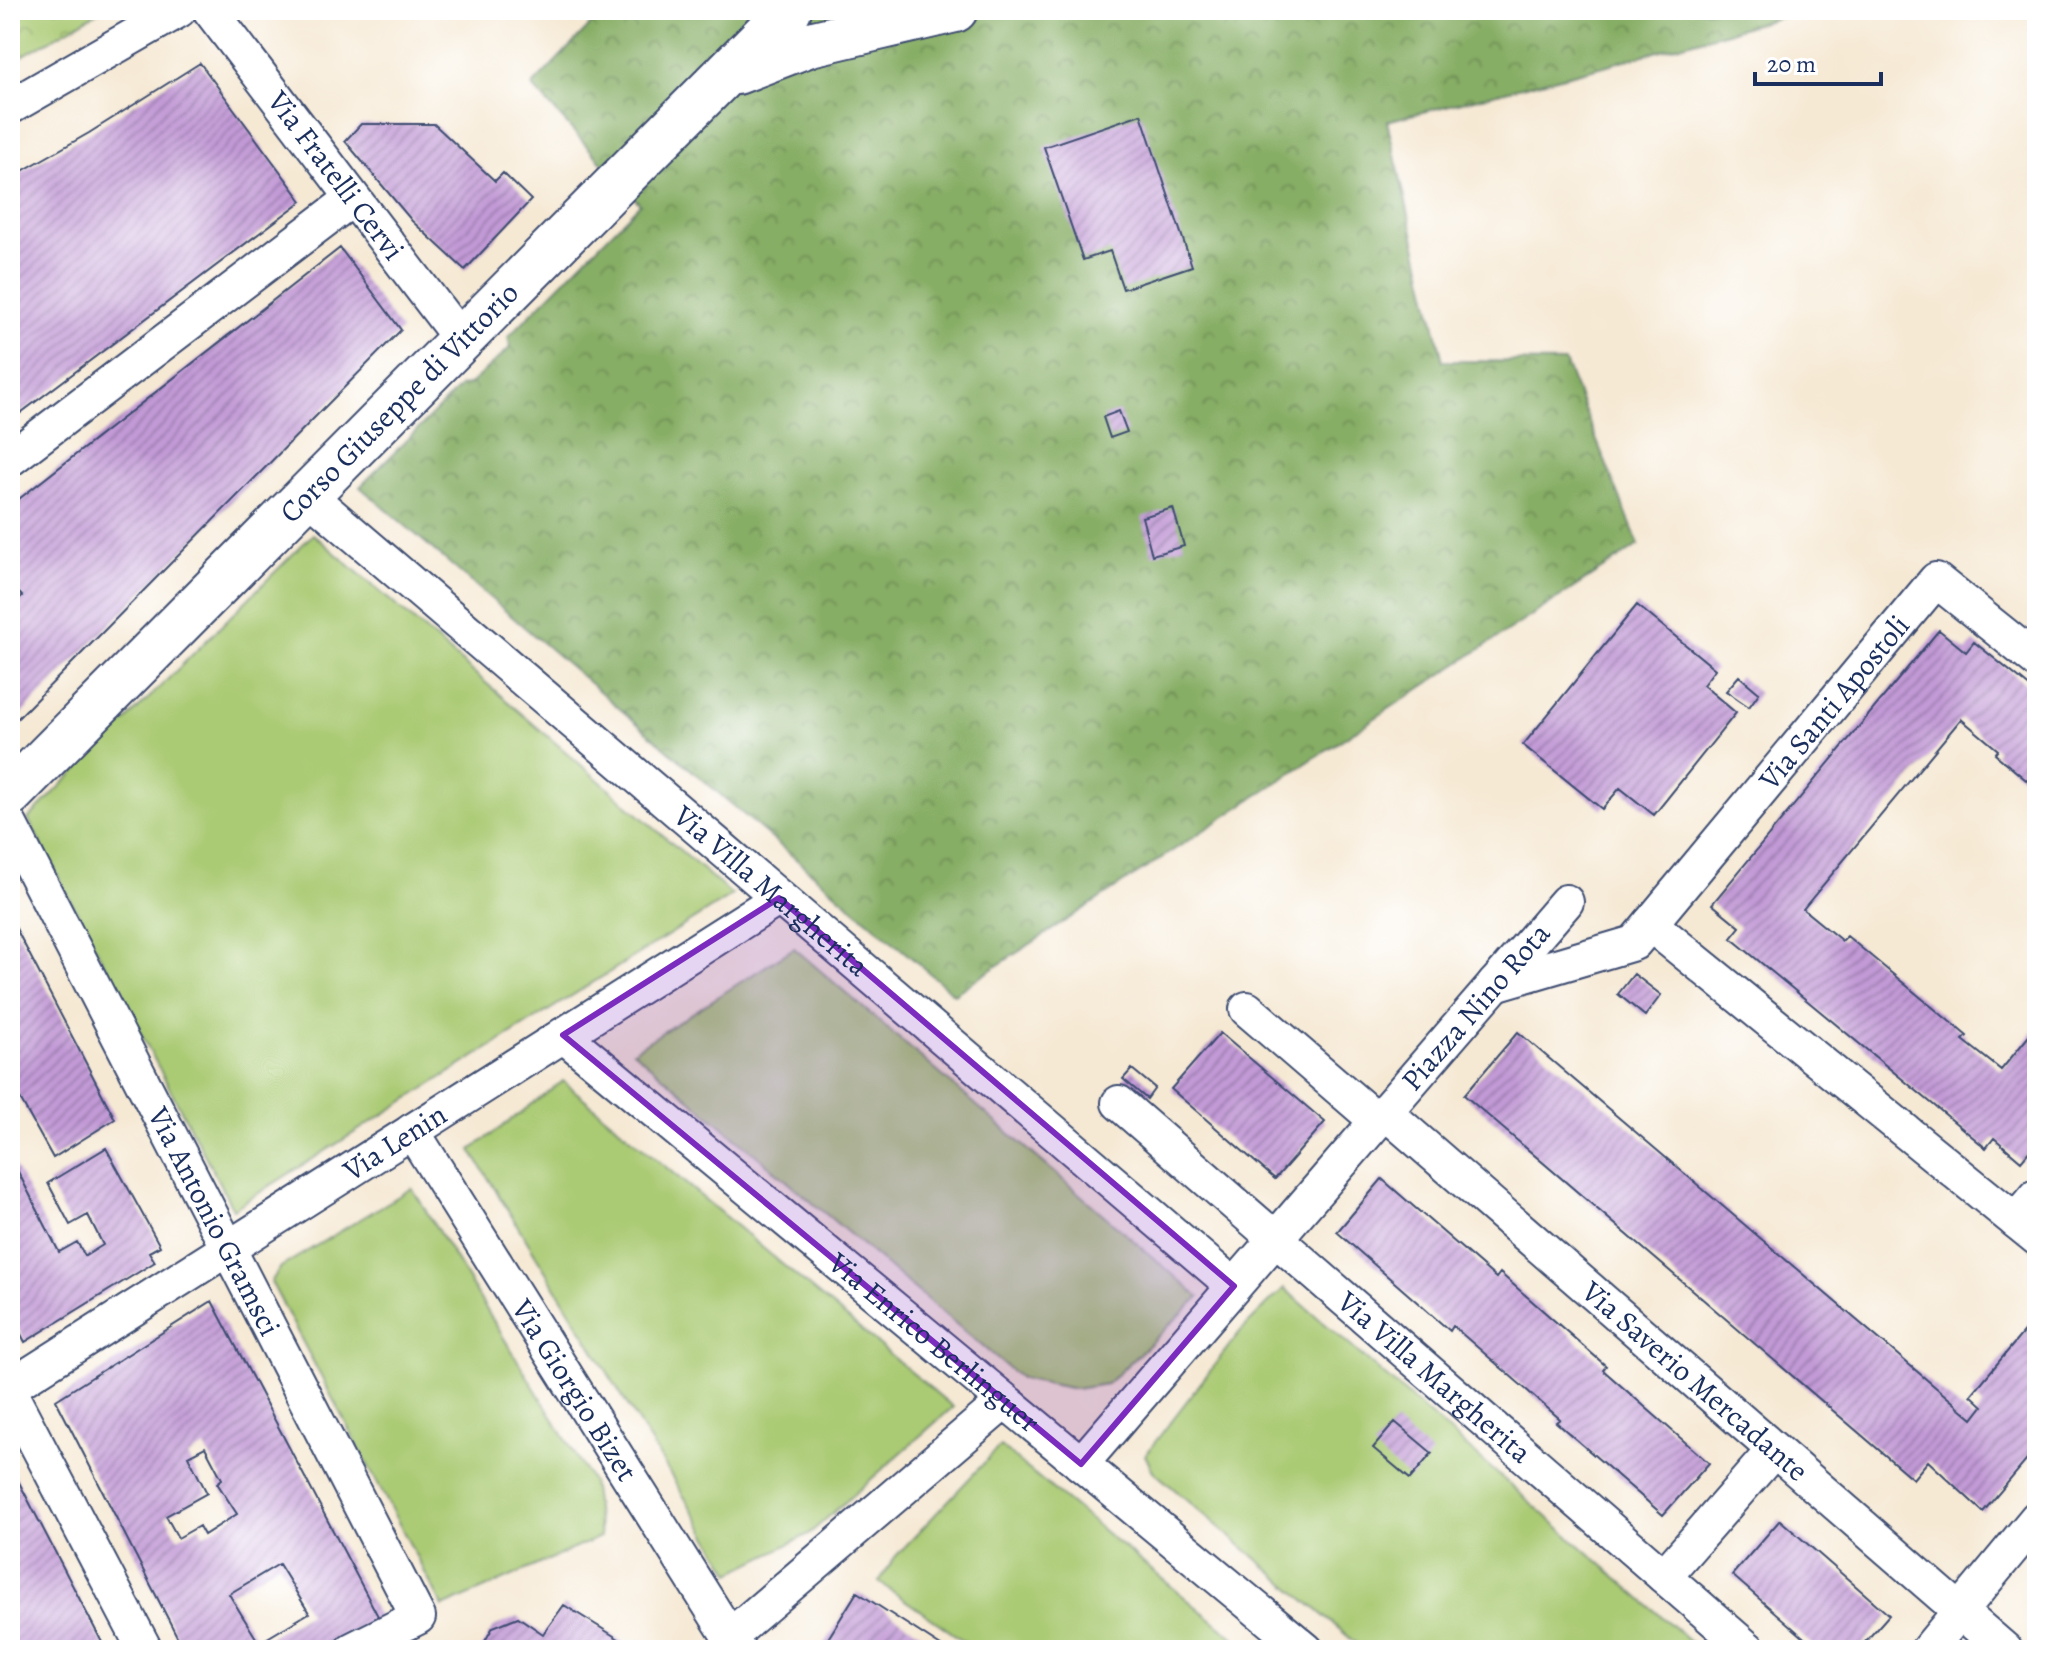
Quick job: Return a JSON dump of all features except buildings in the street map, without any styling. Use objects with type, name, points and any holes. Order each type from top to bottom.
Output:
[{"type":"street","points":[[10,107],[179,10]]},
{"type":"street","name":"Via Fratelli Cervi","points":[[210,10],[462,341]]},
{"type":"street","name":"Corso Giuseppe di Vittorio","points":[[10,794],[789,10]]},
{"type":"street","points":[[720,79],[810,44],[955,10]]},
{"type":"street","points":[[10,459],[352,199]]},
{"type":"street","name":"Via Villa Margherita","points":[[309,496],[1234,1286]]},
{"type":"street","name":"Via Santi Apostoli","points":[[1495,984],[1634,943],[1936,580],[2037,661]]},
{"type":"street","name":"Via Antonio Gramsci","points":[[10,825],[418,1617],[352,1650]]},
{"type":"street","name":"Via Lenin","points":[[10,1387],[779,898]]},
{"type":"street","name":"Piazza Nino Rota","points":[[1081,1464],[1566,902]]},
{"type":"street","points":[[1650,924],[2030,1218]]},
{"type":"street","points":[[1247,1009],[1380,1116]]},
{"type":"street","name":"Via Enrico Berlinguer","points":[[563,1035],[1306,1650]]},
{"type":"street","name":"Via Villa Margherita","points":[[1119,1103],[1749,1650]]},
{"type":"street","name":"Via Saverio Mercadante","points":[[1380,1116],[2005,1650]]},
{"type":"street","name":"Via Giorgio Bizet","points":[[412,1131],[733,1644]]},
{"type":"street","points":[[10,1393],[145,1650]]},
{"type":"street","points":[[733,1644],[1004,1402]]},
{"type":"street","points":[[1664,1576],[1774,1450]]},
{"type":"street","points":[[1928,1650],[2037,1518]]},
{"type":"highlighted area","points":[[779,898],[1234,1286],[1081,1464],[563,1035]]},
{"type":"green space","points":[[10,10],[102,10],[10,63]]},
{"type":"green space","points":[[605,10],[1806,10],[1604,66],[1387,121],[1443,361],[1565,362],[1639,545],[954,994],[360,487],[461,386],[469,385],[511,347],[508,337],[640,204],[532,86]]},
{"type":"green space","points":[[313,534],[732,895],[233,1209],[28,819]]},
{"type":"green space","points":[[794,948],[1199,1297],[1107,1384],[1075,1389],[1020,1378],[633,1051]]},
{"type":"green space","points":[[563,1081],[953,1407],[809,1534],[731,1573],[471,1150]]},
{"type":"green space","points":[[412,1188],[592,1482],[600,1537],[443,1607],[271,1282],[281,1267]]},
{"type":"green space","points":[[1284,1288],[1700,1650],[1364,1650],[1153,1471],[1145,1455],[1240,1332]]},
{"type":"green space","points":[[1000,1446],[1249,1650],[977,1650],[879,1582],[895,1557]]}]
